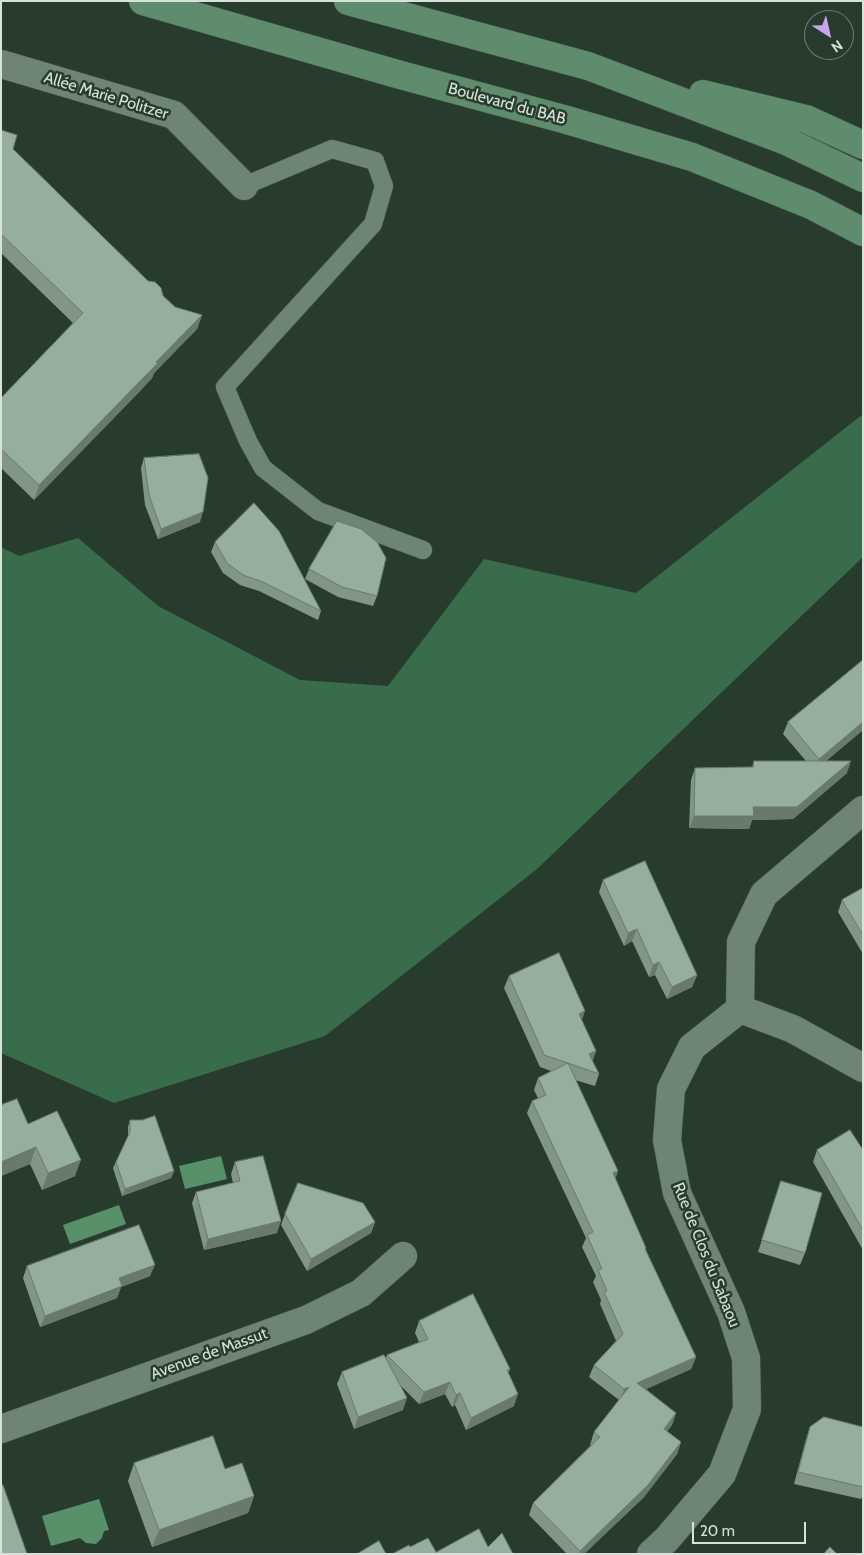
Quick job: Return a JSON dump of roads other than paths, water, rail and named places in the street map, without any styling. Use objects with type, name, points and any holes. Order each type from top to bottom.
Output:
[{"type":"main road","name":"Boulevard du BAB","points":[[143,1],[692,157],[811,205],[863,232]]},
{"type":"main road","points":[[348,1],[588,66],[806,119],[863,145]]},
{"type":"main road","points":[[588,66],[786,141],[863,178]]},
{"type":"street","name":"Allée Marie Politzer","points":[[1,64],[174,115],[244,186]]},
{"type":"street","points":[[863,810],[764,894],[742,942],[740,1009],[793,1029],[863,1068]]},
{"type":"street","name":"Rue de Clos du Sabaou","points":[[651,1554],[667,1539],[722,1474],[747,1409],[746,1358],[731,1312],[677,1193],[667,1140],[670,1089],[692,1047],[740,1009]]},
{"type":"street","name":"Avenue de Massut","points":[[1,1429],[306,1320],[361,1293],[403,1256]]},
{"type":"lane","points":[[244,186],[332,149],[375,161],[384,186],[373,224],[225,387],[248,441],[263,468],[318,511],[423,550]]}]
